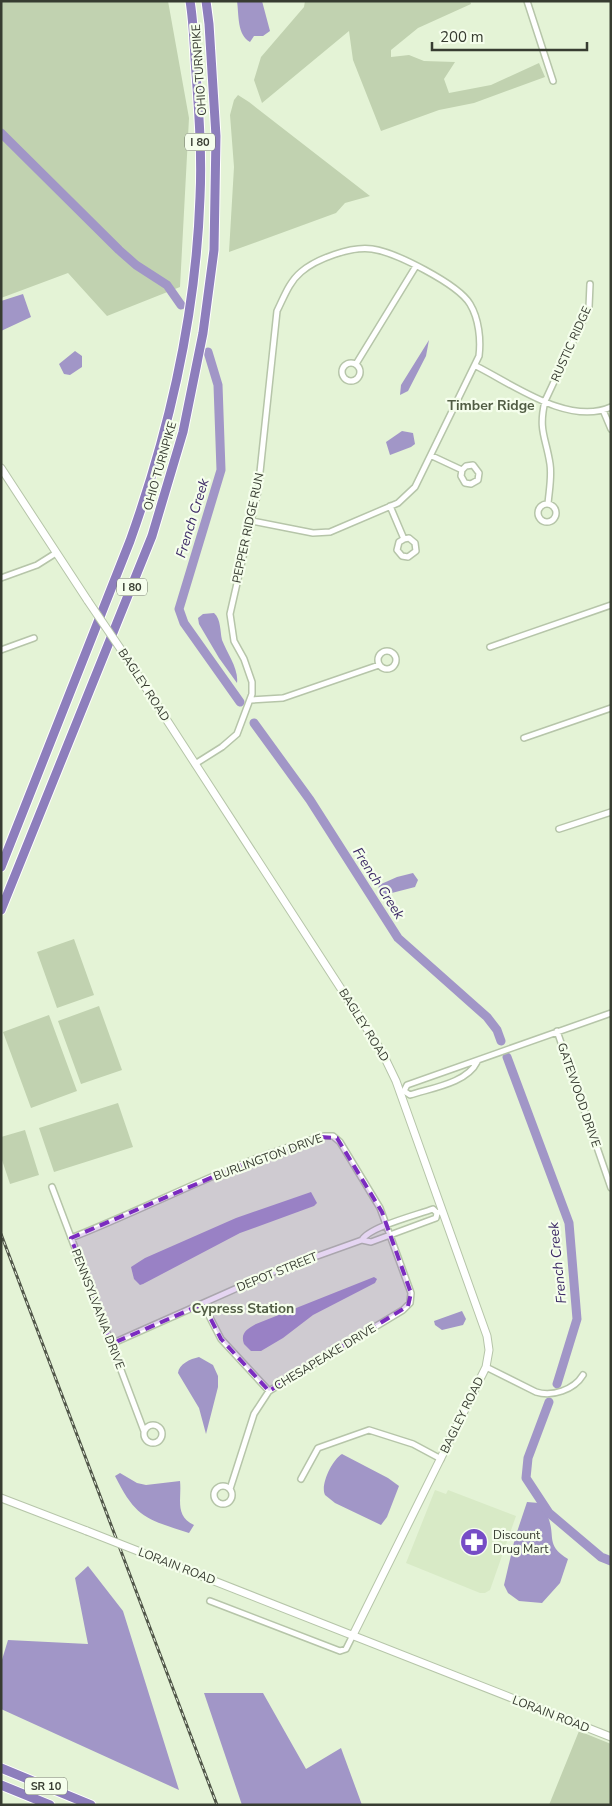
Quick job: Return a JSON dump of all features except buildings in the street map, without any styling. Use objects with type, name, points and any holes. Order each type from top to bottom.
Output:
[{"type":"highway","name":"OHIO TURNPIKE","points":[[1,867],[130,541],[145,499],[168,417],[192,283],[200,198],[200,121],[190,1]]},
{"type":"highway","name":"OHIO TURNPIKE","points":[[1,910],[148,545],[166,493],[183,432],[203,333],[214,250],[216,136],[210,24],[206,1]]},
{"type":"highway","name":"SR 10","points":[[1,1768],[91,1805]]},
{"type":"highway","name":"SR 10","points":[[1,1785],[50,1805]]},
{"type":"street","points":[[527,1],[553,81]]},
{"type":"street","name":"PEPPER RIDGE RUN","points":[[196,764],[222,747],[237,734],[250,700],[252,682],[244,658],[234,641],[230,614],[258,491],[277,311],[290,284],[302,271],[338,252],[372,249],[416,266]]},
{"type":"street","points":[[252,520],[313,533],[323,532],[350,524],[398,503],[415,487],[476,366],[479,356],[480,335],[470,304],[450,284],[416,266],[356,364]]},
{"type":"street","name":"RUSTIC RIDGE","points":[[548,504],[550,464],[540,423],[545,401],[589,307],[590,284]]},
{"type":"street","points":[[476,366],[559,408],[579,413],[611,407]]},
{"type":"street","points":[[603,410],[611,429]]},
{"type":"street","points":[[432,456],[462,470]]},
{"type":"street","name":"BAGLEY ROAD","points":[[1,468],[196,764],[390,1066],[402,1092],[439,1212],[487,1336],[489,1350],[486,1367],[353,1635]]},
{"type":"street","points":[[390,506],[404,539]]},
{"type":"street","points":[[1,578],[37,565],[56,553]]},
{"type":"street","points":[[490,647],[611,605]]},
{"type":"street","points":[[1,650],[34,638]]},
{"type":"street","points":[[250,700],[282,698],[379,665]]},
{"type":"street","points":[[524,738],[611,708]]},
{"type":"street","points":[[559,829],[611,812]]},
{"type":"street","points":[[477,1062],[472,1072],[461,1078],[410,1095],[402,1092],[407,1085],[477,1062],[503,1049],[611,1013]]},
{"type":"street","name":"GATEWOOD DRIVE","points":[[557,1031],[611,1188]]},
{"type":"street","name":"BURLINGTON DRIVE","points":[[71,1238],[130,1215],[237,1166],[330,1136],[340,1142],[378,1204],[390,1235]]},
{"type":"street","name":"PENNSYLVANIA DRIVE","points":[[52,1187],[144,1431]]},
{"type":"street","name":"DEPOT STREET","points":[[111,1344],[278,1270],[362,1240],[369,1232],[433,1209],[439,1212],[436,1218],[371,1242],[362,1240]]},
{"type":"street","name":"CHESAPEAKE DRIVE","points":[[230,1489],[254,1414],[269,1391],[408,1306],[411,1293],[390,1235]]},
{"type":"street","points":[[203,1304],[218,1335],[269,1391]]},
{"type":"street","points":[[486,1367],[536,1392],[544,1394],[574,1386],[583,1375]]},
{"type":"street","points":[[301,1479],[318,1448],[366,1430],[413,1444],[441,1459]]},
{"type":"street","name":"LORAIN ROAD","points":[[1,1498],[353,1635],[446,1674],[611,1737]]},
{"type":"street","name":"LORAIN ROAD","points":[[210,1601],[340,1651],[346,1649],[353,1635]]},
{"type":"highlighted area","points":[[321,1137],[337,1138],[382,1212],[411,1293],[408,1306],[269,1391],[221,1339],[203,1304],[111,1344],[71,1238],[243,1164]]},
{"type":"shaded area","points":[[1,1],[168,1],[189,118],[180,287],[107,316],[68,273],[1,298]]},
{"type":"shaded area","points":[[237,1],[262,1],[270,31],[263,36],[254,36],[250,42],[246,39],[239,24]]},
{"type":"shaded area","points":[[305,1],[470,1],[471,4],[418,28],[391,50],[391,57],[409,55],[424,61],[455,62],[444,79],[449,93],[491,85],[539,63],[545,77],[474,103],[439,110],[381,131],[353,60],[349,31],[262,103],[254,80],[261,57],[304,7]]},
{"type":"shaded area","points":[[238,95],[370,196],[345,203],[336,213],[229,252],[234,167],[230,115],[234,100]]},
{"type":"shaded area","points":[[23,294],[31,317],[1,331],[1,301]]},
{"type":"shaded area","points":[[429,340],[426,356],[408,391],[400,395],[401,385]]},
{"type":"shaded area","points":[[75,351],[82,356],[82,367],[70,375],[64,374],[59,364]]},
{"type":"shaded area","points":[[402,431],[413,433],[415,444],[390,455],[386,442]]},
{"type":"shaded area","points":[[214,613],[219,622],[222,640],[236,672],[237,683],[219,658],[199,624],[198,618],[203,614]]},
{"type":"shaded area","points":[[413,873],[418,880],[415,887],[384,895],[378,891],[379,885],[397,877]]},
{"type":"shaded area","points":[[74,939],[94,995],[57,1008],[37,952]]},
{"type":"shaded area","points":[[99,1006],[122,1070],[81,1084],[58,1021]]},
{"type":"shaded area","points":[[49,1015],[77,1091],[31,1108],[3,1032]]},
{"type":"shaded area","points":[[118,1103],[133,1147],[54,1172],[39,1128]]},
{"type":"shaded area","points":[[25,1130],[39,1175],[10,1184],[1,1157],[1,1137]]},
{"type":"shaded area","points":[[311,1192],[317,1203],[314,1206],[240,1233],[143,1284],[140,1285],[134,1279],[131,1267],[145,1258],[236,1218]]},
{"type":"shaded area","points":[[374,1277],[377,1279],[375,1283],[313,1315],[283,1338],[261,1351],[251,1351],[244,1344],[244,1334],[256,1324]]},
{"type":"shaded area","points":[[462,1311],[466,1319],[463,1325],[442,1330],[435,1325],[434,1321]]},
{"type":"shaded area","points":[[199,1357],[213,1365],[218,1376],[218,1387],[206,1434],[199,1408],[178,1373],[180,1367],[186,1362]]},
{"type":"shaded area","points":[[342,1454],[388,1478],[399,1486],[387,1517],[381,1525],[335,1503],[325,1495],[324,1485],[328,1473],[334,1462]]},
{"type":"shaded area","points":[[120,1473],[137,1483],[146,1485],[180,1481],[181,1512],[194,1525],[189,1533],[152,1520],[136,1509],[122,1490],[115,1476]]},
{"type":"shaded area","points":[[435,1490],[446,1494],[448,1490],[516,1516],[490,1590],[485,1593],[480,1593],[406,1563]]},
{"type":"shaded area","points":[[527,1502],[539,1503],[543,1508],[550,1524],[554,1545],[568,1559],[560,1583],[542,1603],[519,1601],[508,1593],[504,1585],[515,1538]]},
{"type":"shaded area","points":[[88,1566],[123,1611],[179,1790],[1,1709],[1,1663],[8,1640],[88,1644],[75,1578]]},
{"type":"shaded area","points":[[204,1693],[263,1693],[306,1769],[341,1748],[362,1805],[242,1805]]},
{"type":"shaded area","points":[[579,1731],[611,1744],[611,1805],[549,1805]]},
{"type":"waterway","name":"French Creek","points":[[1,133],[119,250],[136,265],[167,285],[181,305]]},
{"type":"waterway","name":"French Creek","points":[[208,352],[218,385],[221,470],[179,609],[184,623],[240,702]]},
{"type":"waterway","name":"French Creek","points":[[254,723],[310,800],[398,938],[487,1017],[497,1030],[501,1041]]},
{"type":"waterway","name":"French Creek","points":[[507,1057],[569,1223],[577,1319],[557,1384]]},
{"type":"waterway","name":"French Creek","points":[[549,1402],[528,1458],[526,1478],[549,1513],[601,1557],[611,1561]]},
{"type":"railway","points":[[1,1234],[217,1805]]},
{"type":"place","name":"Discount Drug Mart","points":[[474,1542]]},
{"type":"district","name":"Timber Ridge","points":[[491,405]]},
{"type":"district","name":"Cypress Station","points":[[243,1308]]}]
